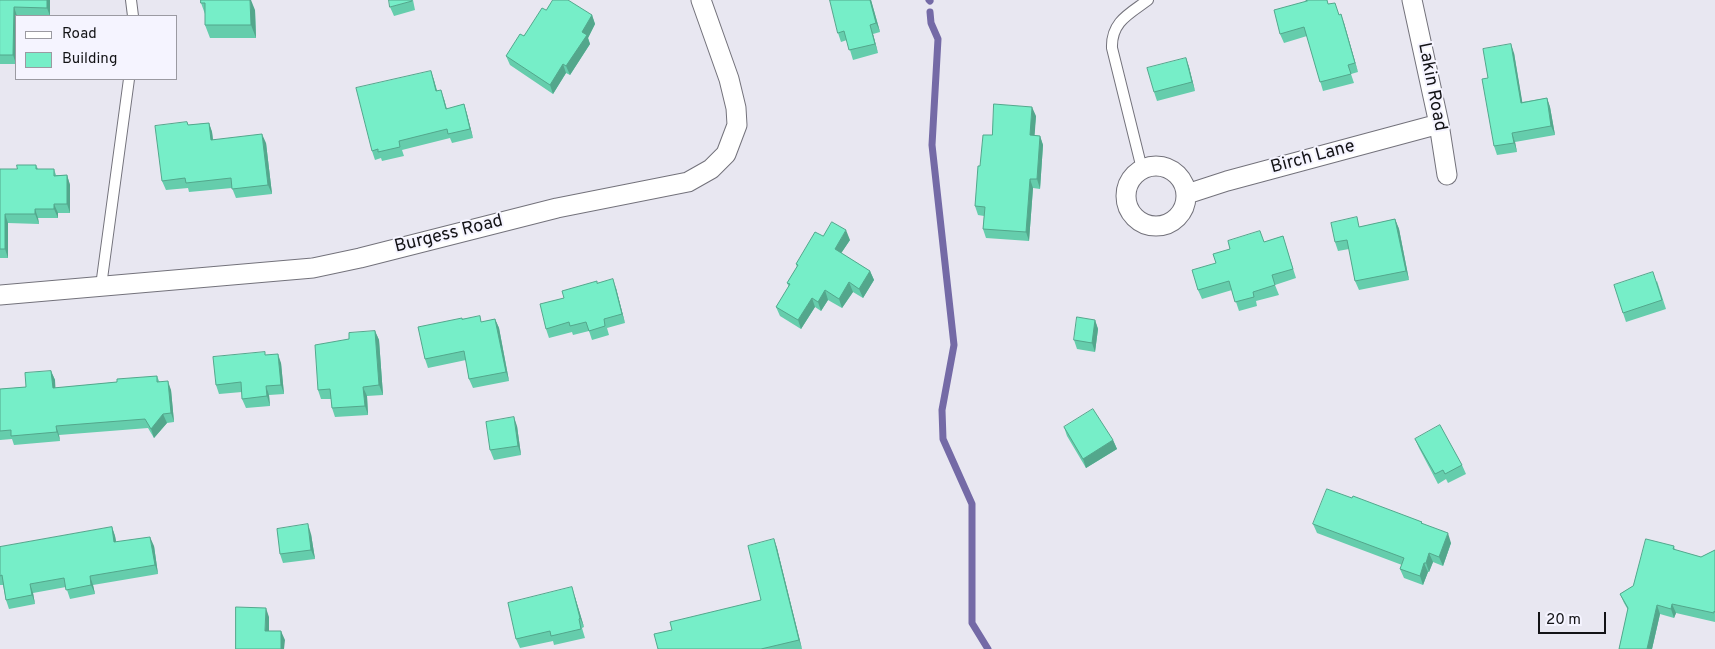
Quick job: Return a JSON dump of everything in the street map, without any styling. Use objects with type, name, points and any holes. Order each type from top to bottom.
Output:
[{"type":"street","name":"Burgess Road","points":[[0,294],[313,268],[360,258],[557,208],[688,182],[711,168],[726,154],[737,125],[736,108],[729,79],[701,0]]},
{"type":"street","name":"Lakin Road","points":[[1412,0],[1439,124],[1447,175]]},
{"type":"street","name":"Birch Lane","points":[[1187,194],[1227,181],[1439,124]]},
{"type":"street","points":[[1162,165],[1172,169],[1183,180],[1187,194],[1185,208],[1180,216],[1171,223],[1161,226],[1143,224],[1134,218],[1126,198],[1127,188],[1135,174],[1149,166],[1162,165]]},
{"type":"lane","points":[[131,0],[133,15]]},
{"type":"lane","points":[[1142,169],[1112,48],[1112,41],[1114,30],[1121,20],[1148,0]]},
{"type":"lane","points":[[101,286],[129,80]]},
{"type":"building","points":[[0,0],[47,0],[47,8],[14,7],[13,55],[0,55]]},
{"type":"building","points":[[201,0],[250,0],[251,25],[205,25],[205,3],[201,3]]},
{"type":"building","points":[[389,0],[412,0],[412,1],[390,7]]},
{"type":"building","points":[[553,0],[568,0],[592,15],[582,32],[587,35],[566,66],[563,64],[550,85],[506,56],[520,34],[524,36],[542,8],[546,10]]},
{"type":"building","points":[[830,0],[870,0],[876,23],[870,25],[875,44],[849,50],[844,31],[838,33]]},
{"type":"building","points":[[1306,0],[1327,0],[1328,4],[1335,3],[1339,15],[1341,14],[1355,63],[1348,65],[1351,74],[1320,82],[1304,27],[1280,34],[1274,10]]},
{"type":"building","points":[[1511,44],[1521,103],[1547,98],[1551,126],[1512,133],[1514,143],[1494,146],[1482,79],[1488,78],[1483,49]]},
{"type":"building","points":[[1186,58],[1192,82],[1154,92],[1147,68]]},
{"type":"building","points":[[431,71],[436,91],[441,90],[446,109],[464,104],[470,129],[448,134],[447,129],[399,141],[400,147],[378,152],[378,149],[372,151],[356,88]]},
{"type":"building","points":[[994,104],[1032,107],[1030,135],[1040,136],[1037,179],[1030,179],[1026,232],[983,229],[985,207],[975,206],[983,135],[992,135]]},
{"type":"building","points":[[187,122],[188,125],[209,123],[211,140],[262,134],[268,185],[232,189],[231,178],[186,183],[185,178],[162,181],[155,126]]},
{"type":"building","points":[[17,165],[36,165],[36,169],[54,169],[54,176],[67,175],[67,204],[54,204],[54,209],[35,209],[35,214],[5,214],[5,249],[0,249],[0,169],[17,169]]},
{"type":"building","points":[[1357,217],[1359,227],[1395,219],[1406,271],[1355,281],[1347,240],[1335,242],[1331,223]]},
{"type":"building","points":[[832,222],[846,230],[835,249],[870,271],[859,289],[849,282],[839,299],[825,290],[818,302],[812,298],[798,320],[776,307],[790,284],[787,283],[798,265],[796,264],[815,232],[823,236]]},
{"type":"building","points":[[1260,231],[1264,242],[1283,236],[1293,269],[1272,275],[1275,285],[1253,292],[1254,297],[1235,302],[1229,281],[1198,290],[1192,270],[1216,263],[1213,254],[1230,249],[1228,241]]},
{"type":"building","points":[[1653,272],[1662,300],[1623,313],[1614,285]]},
{"type":"building","points":[[613,279],[622,314],[604,319],[605,326],[589,331],[586,322],[570,326],[569,322],[546,329],[540,304],[564,298],[562,291],[597,281],[597,283]]},
{"type":"building","points":[[480,316],[481,322],[495,319],[506,372],[469,379],[464,351],[425,359],[418,327]]},
{"type":"building","points":[[1077,317],[1095,320],[1092,343],[1074,340]]},
{"type":"building","points":[[375,331],[379,385],[363,387],[365,406],[332,408],[330,389],[318,390],[315,345],[349,339],[349,333]]},
{"type":"building","points":[[265,352],[265,355],[278,354],[281,385],[266,386],[267,396],[242,399],[241,382],[216,385],[213,357]]},
{"type":"building","points":[[51,371],[53,388],[117,382],[117,379],[157,376],[157,382],[168,381],[171,413],[163,414],[151,429],[145,419],[56,426],[57,432],[11,436],[11,430],[0,431],[0,389],[26,387],[25,373]]},
{"type":"building","points":[[1093,409],[1113,440],[1083,459],[1064,427]]},
{"type":"building","points":[[514,417],[518,446],[490,450],[486,422]]},
{"type":"building","points":[[1440,425],[1462,465],[1445,474],[1443,470],[1435,474],[1415,439]]},
{"type":"building","points":[[1327,489],[1352,498],[1353,496],[1448,533],[1439,557],[1429,553],[1420,576],[1400,569],[1404,558],[1313,524]]},
{"type":"building","points":[[308,524],[311,550],[280,554],[277,529]]},
{"type":"building","points":[[112,527],[114,542],[150,537],[155,565],[90,576],[91,585],[66,590],[64,578],[30,584],[32,595],[6,600],[2,575],[0,576],[0,547]]},
{"type":"building","points":[[774,539],[799,640],[761,649],[658,649],[654,634],[672,630],[670,622],[761,600],[748,546]]},
{"type":"building","points":[[1646,539],[1674,546],[1673,549],[1701,557],[1715,550],[1715,612],[1672,604],[1671,609],[1657,605],[1647,649],[1619,649],[1628,608],[1620,594],[1633,586]]},
{"type":"building","points":[[572,587],[581,629],[551,636],[550,631],[516,639],[508,603]]},
{"type":"building","points":[[236,607],[266,608],[265,631],[281,631],[281,649],[236,649]]},
{"type":"waterway","points":[[930,12],[931,23],[938,39],[932,145],[954,345],[942,410],[943,439],[972,504],[972,623],[988,649]]}]
